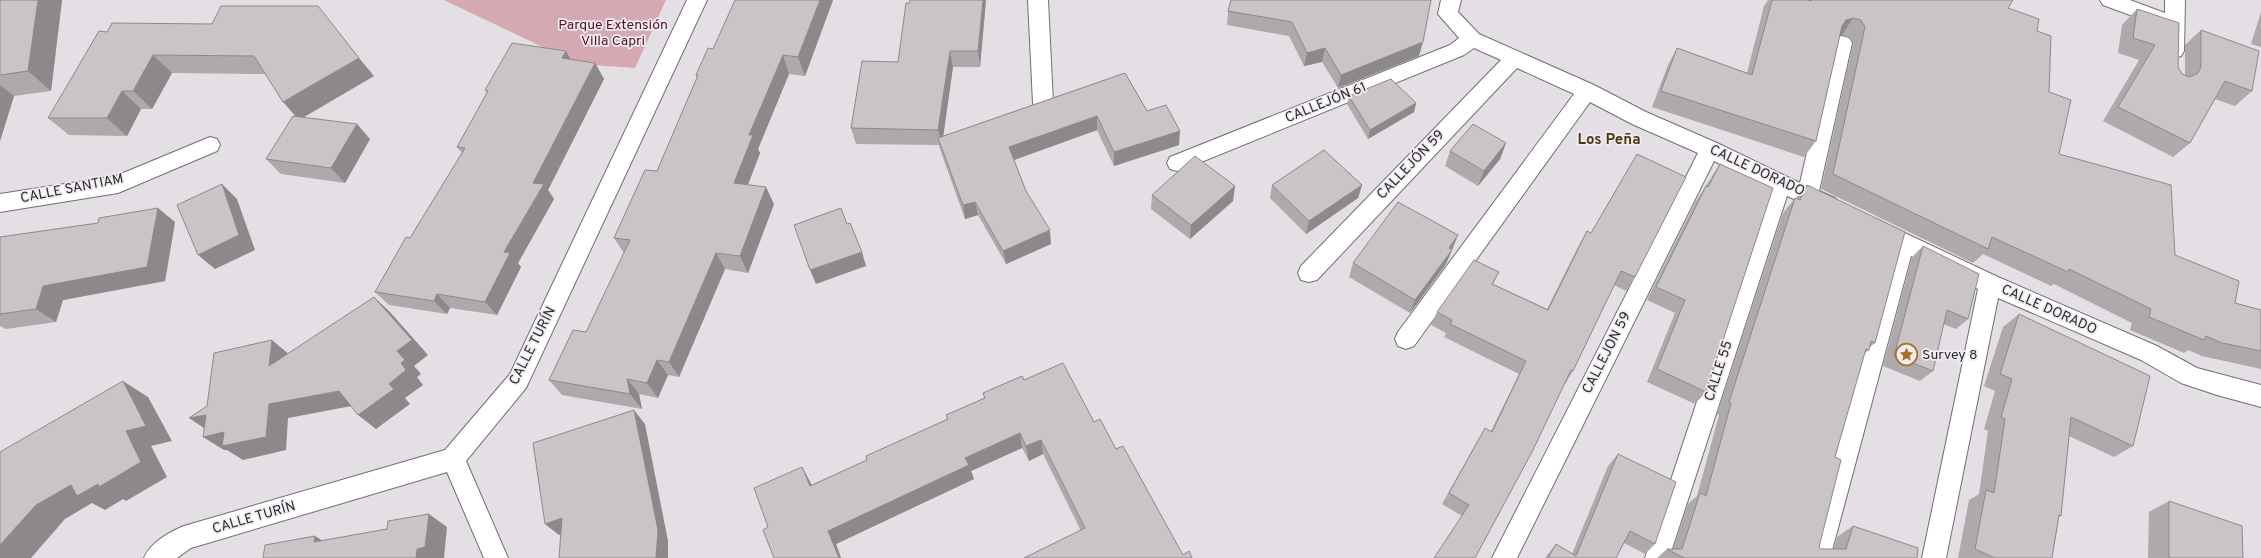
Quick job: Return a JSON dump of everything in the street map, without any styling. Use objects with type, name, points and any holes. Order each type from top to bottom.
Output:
[{"type":"street","name":"CALLE TURÍN","points":[[156,558],[184,538],[454,459],[518,381],[697,0]]},
{"type":"street","points":[[1038,0],[1043,103]]},
{"type":"street","points":[[1450,0],[1448,14],[1472,38]]},
{"type":"street","points":[[2110,0],[2175,25]]},
{"type":"street","points":[[2174,68],[2175,0]]},
{"type":"street","name":"CALLE DORADO","points":[[1472,38],[1587,91],[1639,118],[1710,149],[1780,184],[1808,194],[1904,243],[1990,284],[2149,353],[2166,366],[2202,382],[2261,396]]},
{"type":"street","name":"CALLEJÓN 61","points":[[1177,163],[1457,50],[1472,38]]},
{"type":"street","points":[[1808,194],[1842,43]]},
{"type":"street","name":"CALLEJÓN 59","points":[[1309,273],[1515,58]]},
{"type":"street","points":[[1406,339],[1587,91]]},
{"type":"street","name":"CALLE SANTIAM","points":[[0,203],[118,184],[210,145]]},
{"type":"street","name":"CALLEJON 59","points":[[1504,558],[1710,149]]},
{"type":"street","name":"CALLE 55","points":[[1657,558],[1780,184]]},
{"type":"street","points":[[1818,558],[1904,243]]},
{"type":"street","points":[[1934,558],[1990,284]]},
{"type":"street","points":[[454,459],[496,558]]},
{"type":"green space","name":"Parque Extensión Villa Capri","points":[[444,0],[666,0],[635,68],[578,64]]},
{"type":"building","points":[[0,0],[38,0],[28,71],[0,75]]},
{"type":"building","points":[[735,0],[820,0],[798,57],[783,55],[749,135],[753,135],[734,183],[766,187],[740,256],[716,253],[669,362],[657,360],[647,383],[627,379],[630,394],[549,380],[573,330],[586,332],[630,240],[614,238],[645,170],[657,171],[708,48],[713,49]]},
{"type":"building","points":[[910,0],[983,0],[978,51],[950,51],[938,130],[851,128],[862,61],[898,62],[906,3],[910,3]]},
{"type":"building","points":[[1231,0],[1431,0],[1423,42],[1341,75],[1325,48],[1307,53],[1292,22],[1228,11]]},
{"type":"building","points":[[1772,0],[2013,0],[2008,8],[2039,19],[2037,31],[2051,36],[2049,92],[2071,100],[2059,154],[2171,185],[2175,255],[2239,281],[2235,303],[2261,310],[2261,351],[2222,343],[2206,336],[2204,340],[2149,317],[2151,309],[2069,269],[2068,272],[1992,237],[1988,249],[1833,174],[1865,27],[1861,20],[1853,18],[1846,20],[1842,26],[1816,141],[1661,91],[1677,48],[1752,75]]},
{"type":"building","points":[[221,6],[318,6],[359,58],[283,102],[254,56],[153,55],[133,91],[122,91],[107,118],[48,118],[99,31],[107,32],[112,23],[212,24]]},
{"type":"building","points":[[2137,9],[2179,23],[2178,67],[2182,74],[2189,77],[2197,74],[2201,67],[2201,30],[2259,51],[2252,91],[2225,81],[2190,143],[2118,107],[2155,45],[2133,38]]},
{"type":"building","points":[[512,43],[566,51],[562,58],[595,63],[533,183],[544,184],[504,252],[510,253],[485,302],[437,294],[434,301],[375,292],[406,237],[410,238],[465,148],[457,147],[488,91],[485,90]]},
{"type":"building","points":[[1125,73],[1147,111],[1166,105],[1180,131],[1114,152],[1097,116],[1009,147],[1026,191],[1050,230],[1003,251],[975,202],[963,205],[938,138]]},
{"type":"building","points":[[1391,79],[1416,103],[1370,130],[1349,96]]},
{"type":"building","points":[[293,116],[357,124],[331,168],[266,159]]},
{"type":"building","points":[[1473,124],[1506,143],[1484,171],[1450,151]]},
{"type":"building","points":[[1324,150],[1362,185],[1309,221],[1272,185]]},
{"type":"building","points":[[1637,154],[1686,177],[1635,277],[1621,271],[1533,450],[1475,558],[1434,558],[1469,505],[1449,493],[1485,428],[1492,432],[1526,361],[1450,324],[1452,320],[1437,312],[1474,260],[1499,272],[1492,284],[1548,310],[1587,231],[1591,233]]},
{"type":"building","points":[[1195,156],[1235,186],[1191,225],[1152,195]]},
{"type":"building","points":[[1720,164],[1773,188],[1706,392],[1657,369],[1685,300],[1656,287],[1706,186],[1708,187]]},
{"type":"building","points":[[222,184],[239,235],[198,255],[177,205]]},
{"type":"building","points":[[1807,185],[1905,232],[1875,343],[1871,341],[1869,350],[1866,349],[1835,457],[1841,460],[1819,547],[1821,549],[1846,549],[1853,526],[1918,548],[1917,558],[1684,558],[1667,549],[1682,549],[1700,493],[1706,496],[1731,403],[1729,402],[1795,198],[1800,200]]},
{"type":"building","points":[[1398,202],[1458,235],[1449,248],[1452,250],[1415,300],[1353,263]]},
{"type":"building","points":[[158,208],[147,267],[43,286],[36,309],[0,314],[0,237],[98,223],[99,218]]},
{"type":"building","points":[[841,208],[847,224],[850,223],[862,252],[810,270],[794,225]]},
{"type":"building","points":[[1923,246],[1979,274],[1968,319],[1947,310],[1933,371],[1894,356]]},
{"type":"building","points":[[374,297],[412,340],[397,351],[405,360],[401,363],[406,370],[389,384],[394,389],[358,415],[339,391],[269,404],[266,437],[222,446],[224,432],[203,437],[206,415],[189,418],[207,406],[214,353],[272,340],[269,366]]},
{"type":"building","points":[[2019,314],[2150,376],[2133,446],[2071,417],[2061,516],[2059,515],[2052,558],[1995,558],[1975,549],[1986,490],[1994,493],[2005,419],[2001,417],[2012,379],[2000,374]]},
{"type":"building","points":[[1063,363],[1094,422],[1100,419],[1116,449],[1123,446],[1183,555],[1189,551],[1192,558],[1024,558],[1085,528],[1041,440],[1026,446],[1020,433],[965,458],[969,465],[828,531],[839,558],[774,558],[763,530],[768,527],[754,488],[802,467],[810,486],[867,460],[866,456],[948,419],[946,415],[985,398],[983,393],[1022,376],[1024,380]]},
{"type":"building","points":[[123,381],[146,426],[126,431],[141,462],[99,487],[98,484],[77,496],[71,485],[36,505],[0,545],[0,452]]},
{"type":"building","points":[[634,410],[658,530],[656,558],[559,558],[562,518],[545,524],[533,443]]},
{"type":"building","points":[[1618,454],[1676,482],[1655,544],[1630,531],[1616,558],[1548,558],[1556,544],[1576,556]]},
{"type":"building","points":[[2169,501],[2242,526],[2243,558],[2169,557]]},
{"type":"building","points":[[429,514],[425,547],[417,549],[416,558],[263,558],[265,545],[315,536],[314,542],[387,529],[388,521]]},
{"type":"place","name":"Survey 8","points":[[1907,355]]},
{"type":"district","name":"Los Peña","points":[[1609,140]]}]
